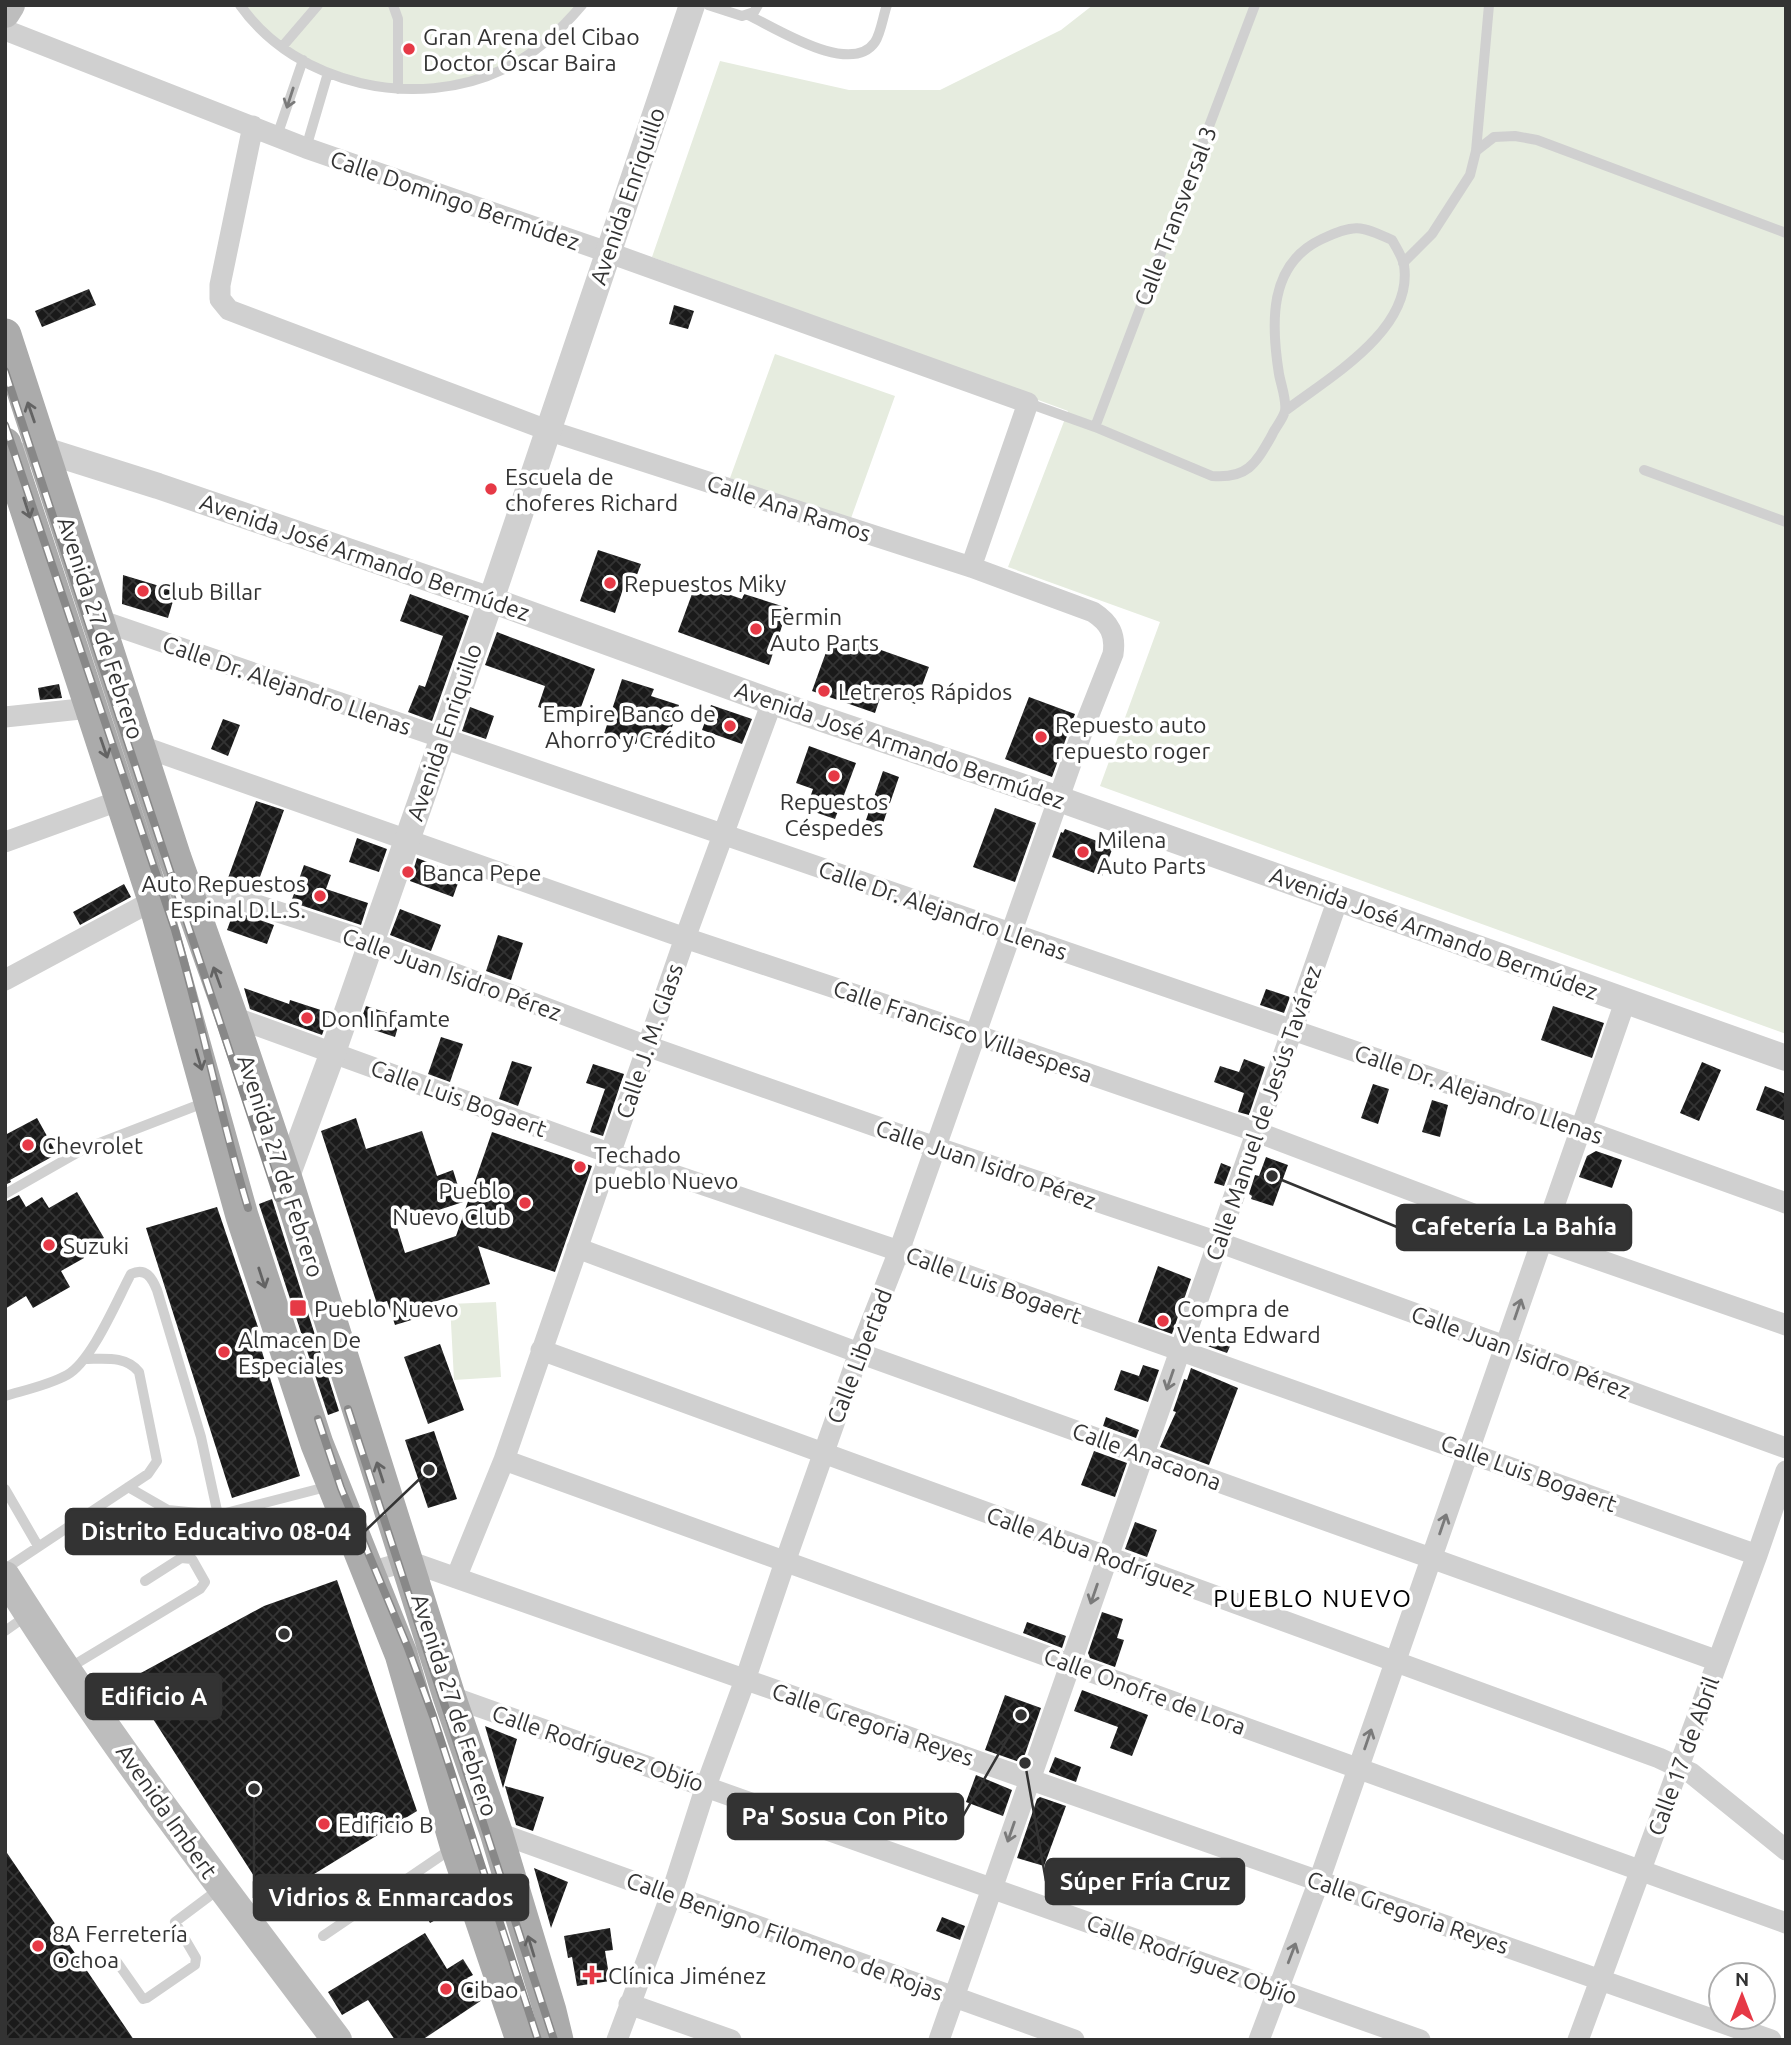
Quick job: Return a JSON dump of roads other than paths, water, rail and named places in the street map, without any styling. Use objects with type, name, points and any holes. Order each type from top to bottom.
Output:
[{"type":"main road","points":[[5,13],[10,5]]},
{"type":"main road","name":"Avenida 27 de Febrero","points":[[5,335],[138,745],[286,1179],[449,1696],[496,1832],[554,2025]]},
{"type":"main road","name":"Avenida 27 de Febrero","points":[[8,451],[154,900],[242,1216],[317,1444],[401,1654],[456,1845],[516,2037]]},
{"type":"main road","name":"Avenida Imbert","points":[[5,1576],[17,1622],[67,1669],[222,1888],[337,2040]]},
{"type":"street","name":"Avenida Enriquillo","points":[[286,1179],[334,1052],[491,600],[692,5]]},
{"type":"street","name":"Calle Domingo Bermúdez","points":[[5,30],[306,148],[1028,403]]},
{"type":"street","name":"Calle Ana Ramos","points":[[253,127],[220,285],[223,305],[235,313],[547,430],[971,567],[1093,612],[1102,618],[1112,633]]},
{"type":"street","points":[[971,567],[1028,403]]},
{"type":"street","points":[[8,451],[44,450]]},
{"type":"street","name":"Avenida José Armando Bermúdez","points":[[44,450],[158,486],[491,600],[772,702],[1059,799],[1786,1058]]},
{"type":"street","name":"Calle Dr. Alejandro Llenas","points":[[99,620],[1581,1129],[1786,1203]]},
{"type":"street","name":"Calle Libertad","points":[[617,2040],[671,1895],[706,1786],[822,1455],[899,1251],[1080,735],[1113,654],[1112,633]]},
{"type":"street","name":"Calle J. M. Glass","points":[[456,1578],[504,1460],[685,938],[772,702]]},
{"type":"street","points":[[5,718],[90,708]]},
{"type":"street","name":"Calle Francisco Villaespesa","points":[[138,745],[685,938],[1257,1132],[1542,1240],[1786,1325]]},
{"type":"street","points":[[5,842],[121,800]]},
{"type":"street","name":"Calle Juan Isidro Pérez","points":[[186,889],[201,887],[371,942],[647,1046],[1218,1242],[1786,1448]]},
{"type":"street","points":[[5,980],[154,900],[186,889]]},
{"type":"street","name":"Calle Manuel de Jesús Tavárez","points":[[939,2040],[1338,899]]},
{"type":"street","points":[[1259,2040],[1319,1881],[1625,1002]]},
{"type":"street","name":"Calle Luis Bogaert","points":[[231,1016],[609,1153],[899,1251],[1757,1555]]},
{"type":"street","name":"Calle Anacaona","points":[[577,1248],[859,1353],[1718,1661]]},
{"type":"street","name":"Calle Abua Rodríguez","points":[[541,1350],[822,1455],[1395,1660],[1680,1767],[1786,1850]]},
{"type":"street","name":"Calle Onofre de Lora","points":[[504,1460],[1786,1923]]},
{"type":"street","name":"Calle 17 de Abril","points":[[1578,2040],[1786,1471]]},
{"type":"street","points":[[370,1572],[408,1561]]},
{"type":"street","name":"Calle Gregoria Reyes","points":[[408,1561],[1771,2040]]},
{"type":"street","name":"Calle Rodríguez Objío","points":[[449,1696],[1420,2040]]},
{"type":"street","name":"Calle Benigno Filomeno de Rojas","points":[[496,1832],[1074,2040]]},
{"type":"street","points":[[629,2004],[732,2040]]},
{"type":"street","points":[[554,2025],[571,2040]]},
{"type":"lane","points":[[240,5],[266,34],[303,60],[328,73],[362,84],[398,89],[434,89],[470,82],[504,69],[535,51],[563,28],[582,5]]},
{"type":"lane","points":[[282,47],[318,5]]},
{"type":"lane","points":[[393,5],[398,19],[398,89]]},
{"type":"lane","points":[[708,5],[742,16],[754,12],[758,5]]},
{"type":"lane","points":[[748,15],[821,50],[842,56],[864,52],[875,42],[887,5]]},
{"type":"lane","name":"Calle Transversal 3","points":[[1096,427],[1255,5]]},
{"type":"lane","points":[[1404,263],[1438,225],[1470,175],[1476,151],[1489,5]]},
{"type":"lane","points":[[277,136],[303,60]]},
{"type":"lane","points":[[306,148],[328,73]]},
{"type":"lane","points":[[1476,151],[1494,137],[1515,135],[1537,140],[1786,233]]},
{"type":"lane","points":[[1028,403],[1096,427],[1212,476],[1245,472],[1255,463],[1285,411],[1363,352],[1385,328],[1401,298],[1404,281],[1404,263],[1392,240],[1370,230],[1347,228],[1310,245],[1293,261],[1282,281],[1273,322],[1285,411]]},
{"type":"lane","points":[[1644,470],[1786,522]]},
{"type":"lane","points":[[5,1194],[84,1149],[210,1101]]},
{"type":"lane","points":[[5,1396],[67,1375],[83,1359],[131,1274],[144,1271],[152,1278],[157,1290],[201,1437],[218,1515]]},
{"type":"lane","points":[[5,1569],[148,1474],[157,1461],[139,1372],[133,1365],[120,1360],[83,1359]]},
{"type":"lane","points":[[128,1487],[168,1510],[218,1515],[334,1485]]},
{"type":"lane","points":[[5,1489],[38,1546]]},
{"type":"lane","points":[[67,1669],[200,1589],[205,1581],[192,1559],[181,1558],[145,1581]]},
{"type":"lane","points":[[323,1936],[456,1845]]},
{"type":"lane","points":[[117,1962],[143,1999],[195,1965],[196,1958],[175,1922],[222,1888]]},
{"type":"railway","points":[[5,371],[278,1198]]},
{"type":"railway","points":[[5,425],[175,930],[248,1208]]},
{"type":"railway","points":[[348,1409],[554,2040]]},
{"type":"railway","points":[[318,1419],[341,1488],[408,1648],[433,1716],[538,2040]]},
{"type":"place","name":"Gran Arena del Cibao Doctor Óscar Baira","points":[[409,49]]},
{"type":"place","name":"Escuela de choferes Richard","points":[[491,489]]},
{"type":"place","name":"Repuestos Miky","points":[[610,583]]},
{"type":"place","name":"Club Billar","points":[[143,591]]},
{"type":"place","name":"Fermin Auto Parts","points":[[756,629]]},
{"type":"place","name":"Letreros Rápidos","points":[[824,691]]},
{"type":"place","name":"Empire Banco de Ahorro y Crédito","points":[[730,726]]},
{"type":"place","name":"Repuesto auto repuesto roger","points":[[1041,737]]},
{"type":"place","name":"Repuestos Céspedes","points":[[834,776]]},
{"type":"place","name":"Milena Auto Parts","points":[[1083,852]]},
{"type":"place","name":"Banca Pepe","points":[[408,872]]},
{"type":"place","name":"Auto Repuestos Espinal D.L.S.","points":[[320,896]]},
{"type":"place","name":"Don Infamte","points":[[307,1018]]},
{"type":"place","name":"Chevrolet","points":[[28,1145]]},
{"type":"place","name":"Techado pueblo Nuevo","points":[[580,1167]]},
{"type":"place","name":"Cafetería La Bahía","points":[[1272,1176]]},
{"type":"place","name":"Pueblo Nuevo Club","points":[[525,1203]]},
{"type":"place","name":"Suzuki","points":[[49,1245]]},
{"type":"place","name":"Pueblo Nuevo","points":[[298,1308]]},
{"type":"place","name":"Compra de Venta Edward","points":[[1163,1321]]},
{"type":"place","name":"Almacen De Especiales","points":[[224,1352]]},
{"type":"place","name":"Distrito Educativo 08-04","points":[[429,1470]]},
{"type":"place","name":"Edificio A","points":[[284,1634]]},
{"type":"place","name":"Pa' Sosua Con Pito","points":[[1021,1715]]},
{"type":"place","name":"Súper Fría Cruz","points":[[1025,1763]]},
{"type":"place","name":"Vidrios & Enmarcados","points":[[254,1789]]},
{"type":"place","name":"Edificio B","points":[[324,1824]]},
{"type":"place","name":"8A Ferretería Ochoa","points":[[38,1946]]},
{"type":"place","name":"Clínica Jiménez","points":[[592,1975]]},
{"type":"place","name":"Cibao","points":[[446,1989]]},
{"type":"district","name":"PUEBLO NUEVO","points":[[1313,1598]]}]
